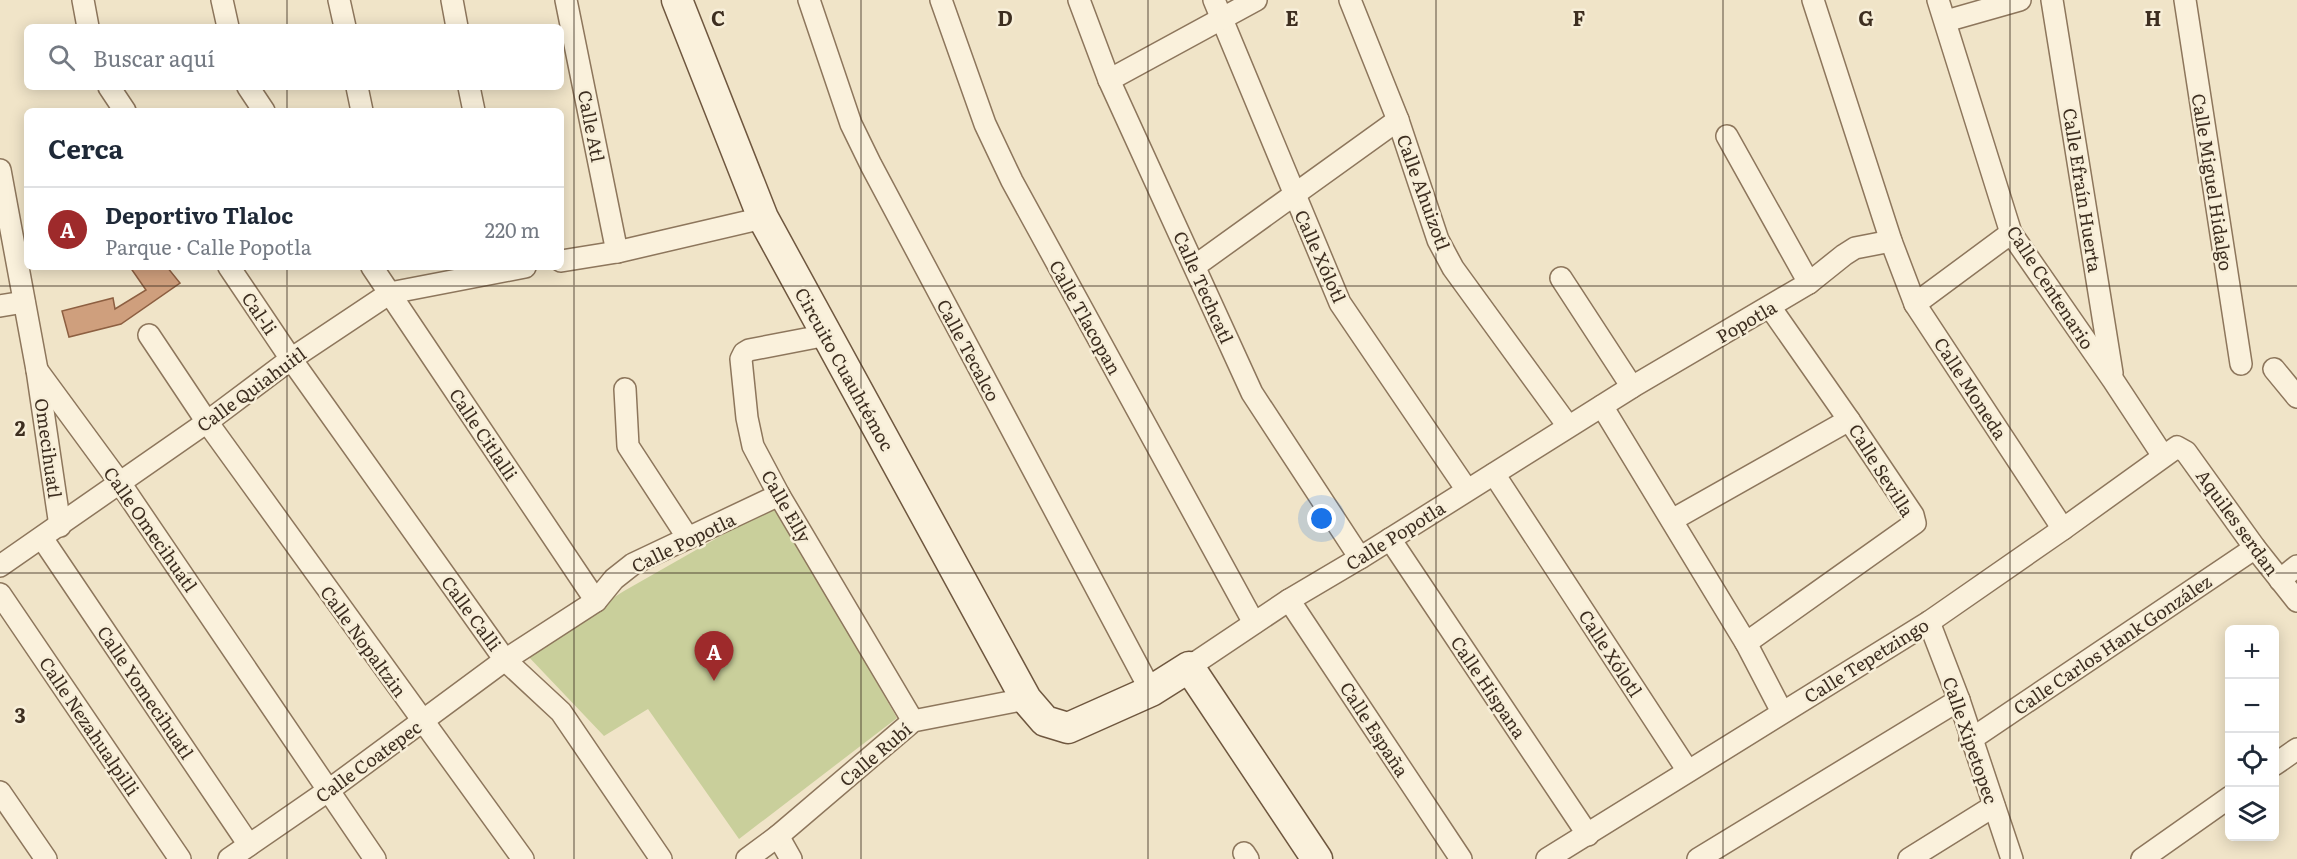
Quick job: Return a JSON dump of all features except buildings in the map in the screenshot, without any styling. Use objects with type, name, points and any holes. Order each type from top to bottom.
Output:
[{"type":"street","points":[[83,0],[87,24]]},
{"type":"street","points":[[222,0],[227,24]]},
{"type":"street","points":[[339,0],[344,24]]},
{"type":"street","points":[[452,0],[456,24]]},
{"type":"street","name":"Calle Atl","points":[[566,0],[617,252]]},
{"type":"street","name":"Circuito Cuauhtémoc","points":[[677,0],[764,219],[1026,699],[1045,721],[1068,728],[1151,691]]},
{"type":"street","name":"Calle Tecalco","points":[[809,0],[851,124],[871,165],[1151,691]]},
{"type":"street","name":"Calle Tlacopan","points":[[941,0],[985,124],[1012,181],[1254,623]]},
{"type":"street","name":"Calle Techcatl","points":[[1079,0],[1109,80],[1252,393],[1360,558]]},
{"type":"street","points":[[1109,80],[1218,10],[1256,0]]},
{"type":"street","name":"Calle Ahuizotl","points":[[1350,0],[1398,120],[1438,240],[1453,268],[1568,426]]},
{"type":"street","name":"Calle Moneda","points":[[1813,0],[1891,241],[1915,304],[2063,529]]},
{"type":"street","name":"Calle Centenario","points":[[1938,0],[2011,233],[2113,380],[2170,451]]},
{"type":"street","points":[[1946,21],[2020,0]]},
{"type":"street","name":"Calle Efraín Huerta","points":[[2052,0],[2113,380]]},
{"type":"street","name":"Calle Miguel Hidalgo","points":[[2186,0],[2241,364]]},
{"type":"street","name":"Calle Xólotl","points":[[1218,10],[1340,303],[1467,490]]},
{"type":"street","points":[[111,90],[123,108]]},
{"type":"street","points":[[250,90],[262,108]]},
{"type":"street","points":[[358,90],[361,108]]},
{"type":"street","points":[[470,90],[473,108]]},
{"type":"street","points":[[1195,266],[1398,120]]},
{"type":"street","points":[[1727,136],[1809,284]]},
{"type":"street","name":"Calle Omecihuatl","points":[[0,170],[37,370],[120,483],[375,859]]},
{"type":"street","points":[[564,261],[617,252],[764,219]]},
{"type":"street","points":[[1915,304],[2011,233]]},
{"type":"street","name":"Popotla","points":[[1602,406],[1809,284],[1856,248],[1891,241]]},
{"type":"street","name":"Cal-li","points":[[231,270],[291,359]]},
{"type":"street","name":"Calle Citlalli","points":[[374,270],[596,601]]},
{"type":"street","points":[[390,270],[390,293]]},
{"type":"street","name":"Calle Quiahuitl","points":[[0,566],[207,422],[291,359],[390,293],[501,270]]},
{"type":"street","points":[[1561,278],[1632,387]]},
{"type":"street","points":[[0,306],[24,302]]},
{"type":"street","name":"Calle Sevilla","points":[[1746,643],[1915,523],[1913,515],[1770,307]]},
{"type":"street","name":"Calle Nopaltzin","points":[[149,335],[207,422],[523,859]]},
{"type":"street","name":"Calle Elly","points":[[827,335],[749,350],[744,353],[741,359],[747,418],[753,446],[779,495],[913,721]]},
{"type":"street","name":"Calle Calli","points":[[291,359],[506,660],[561,712],[661,859]]},
{"type":"street","points":[[2274,369],[2297,397]]},
{"type":"street","name":"Omecihuatl","points":[[37,370],[60,526]]},
{"type":"street","points":[[625,389],[628,446],[687,538]]},
{"type":"street","points":[[1602,406],[1746,643],[1782,712]]},
{"type":"street","name":"Calle Popotla","points":[[1189,667],[1289,600],[1602,406]]},
{"type":"street","points":[[1672,520],[1849,420]]},
{"type":"street","name":"Calle Tepetzingo","points":[[1546,859],[1929,622],[2170,451]]},
{"type":"street","name":"Aquiles serdan","points":[[2170,451],[2186,452],[2255,548],[2297,601]]},
{"type":"street","name":"Calle Xólotl","points":[[1494,474],[1688,771]]},
{"type":"street","name":"Calle Popotla","points":[[506,660],[596,601],[614,579],[633,564],[779,495]]},
{"type":"street","name":"Calle Yomecihuatl","points":[[42,538],[249,845]]},
{"type":"street","name":"Calle Hispana","points":[[1390,539],[1588,835]]},
{"type":"street","name":"Calle Carlos Hank González","points":[[1970,740],[2255,548]]},
{"type":"street","points":[[2280,580],[2297,566]]},
{"type":"street","name":"Calle Nezahualpilli","points":[[0,594],[180,859]]},
{"type":"street","name":"Calle España","points":[[1289,600],[1461,859]]},
{"type":"street","name":"Calle Xipetopec","points":[[1929,622],[1959,700],[1970,740],[2012,859]]},
{"type":"street","name":"Calle Coatepec","points":[[229,859],[329,790],[506,660]]},
{"type":"street","points":[[1151,691],[1189,667],[1317,859]]},
{"type":"street","name":"Calle Rubí","points":[[747,859],[778,836],[913,721],[1026,699]]},
{"type":"street","points":[[1698,859],[1959,700]]},
{"type":"street","points":[[2279,762],[2297,749]]},
{"type":"street","points":[[0,792],[46,859]]},
{"type":"street","points":[[2142,859],[2225,800]]},
{"type":"street","points":[[1909,859],[1994,806]]},
{"type":"street","points":[[778,836],[791,859]]},
{"type":"green space","points":[[775,505],[897,718],[739,839],[648,709],[604,736],[525,653],[624,591]]},
{"type":"place","name":"Deportivo Tlaloc","points":[[714,681]]}]
